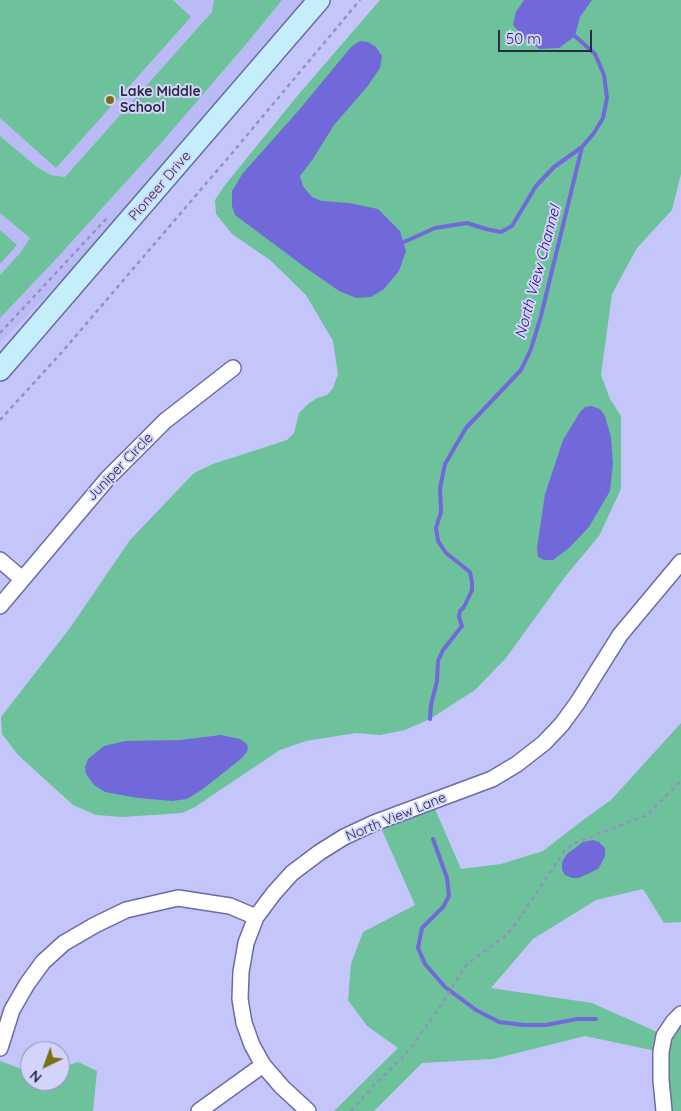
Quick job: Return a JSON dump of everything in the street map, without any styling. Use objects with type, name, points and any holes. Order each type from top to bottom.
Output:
[{"type":"street","name":"Pioneer Drive","points":[[0,370],[319,0]]},
{"type":"street","name":"Juniper Circle","points":[[0,606],[88,499],[165,422],[233,368]]},
{"type":"street","points":[[0,560],[22,579]]},
{"type":"street","name":"North View Lane","points":[[308,1111],[282,1088],[263,1065],[252,1045],[244,1023],[240,999],[241,972],[246,943],[256,917],[292,873],[344,837],[374,823],[492,779],[517,764],[544,743],[562,724],[578,702],[620,635],[681,562]]},
{"type":"street","points":[[0,1048],[6,1008],[43,962],[64,943],[95,925],[126,910],[178,898],[230,906],[256,917]]},
{"type":"street","points":[[664,1111],[661,1052],[664,1036],[681,1014]]},
{"type":"street","points":[[200,1111],[263,1065]]},
{"type":"path","points":[[0,420],[62,352],[360,0]]},
{"type":"path","points":[[351,1111],[400,1060],[441,1005],[456,979],[471,961],[512,929],[566,849],[575,843],[647,815],[681,781]]},
{"type":"shaded area","name":"Lake Middle School","points":[[0,0],[306,0],[90,251],[0,343]]},
{"type":"shaded area","points":[[524,0],[592,0],[580,17],[575,36],[559,48],[540,49],[525,39],[513,25],[516,12]]},
{"type":"shaded area","points":[[360,41],[368,42],[376,47],[382,56],[380,68],[367,87],[334,125],[300,176],[303,186],[312,197],[322,201],[349,203],[378,209],[400,231],[406,251],[399,271],[384,289],[371,297],[356,298],[339,291],[235,215],[232,206],[232,191],[243,173],[299,110],[351,47]]},
{"type":"shaded area","points":[[591,406],[600,409],[605,416],[611,437],[613,463],[610,491],[589,527],[569,548],[553,560],[544,560],[538,557],[537,548],[545,494],[563,440],[580,412],[585,407]]},
{"type":"shaded area","points":[[221,735],[240,739],[247,744],[248,750],[242,758],[203,789],[187,799],[172,801],[138,798],[105,792],[94,785],[86,774],[85,767],[88,759],[104,746],[125,741],[180,740]]},
{"type":"shaded area","points":[[593,840],[599,842],[605,848],[605,856],[598,869],[579,878],[565,875],[562,870],[562,862],[567,854],[583,842]]},
{"type":"green space","points":[[0,0],[173,0],[191,17],[56,168],[0,118]]},
{"type":"green space","points":[[214,0],[282,0],[162,142],[0,318],[0,275],[21,252],[30,238],[0,213],[0,136],[38,168],[51,175],[65,177],[212,12]]},
{"type":"green space","points":[[380,0],[681,0],[681,174],[672,210],[637,248],[612,294],[601,375],[610,399],[621,416],[621,489],[599,536],[564,578],[506,658],[475,690],[430,719],[405,730],[380,735],[356,733],[306,741],[280,750],[195,807],[182,813],[123,817],[96,815],[73,805],[18,755],[2,734],[1,717],[70,628],[130,540],[194,473],[213,464],[287,440],[294,433],[299,413],[317,398],[327,395],[333,388],[338,374],[333,341],[306,295],[270,260],[232,234],[216,214],[215,200],[298,95]]},
{"type":"green space","points":[[0,230],[17,245],[0,264]]},
{"type":"green space","points":[[681,723],[681,922],[664,923],[643,889],[596,900],[533,939],[491,988],[592,1003],[664,1035],[681,1014],[681,1111],[664,1111],[661,1052],[585,1036],[493,1059],[422,1063],[374,1111],[334,1111],[398,1048],[367,1026],[348,1000],[351,964],[363,932],[415,905],[378,821],[432,802],[461,869],[501,864],[543,851],[611,800]]},
{"type":"green space","points":[[0,1061],[20,1068],[20,1091],[70,1091],[70,1065],[78,1062],[97,1071],[93,1111],[0,1111]]},
{"type":"waterway","name":"North View Channel","points":[[430,719],[431,705],[437,681],[438,661],[443,650],[462,626],[459,617],[460,611],[472,590],[470,572],[446,553],[438,541],[436,528],[441,512],[440,488],[445,464],[466,428],[521,370],[531,349],[541,316],[582,147],[594,133],[603,118],[607,98],[604,75],[595,54],[575,36]]},
{"type":"waterway","points":[[404,242],[435,228],[467,223],[501,232],[512,226],[536,186],[554,167],[582,147]]},
{"type":"waterway","name":"North View Channel","points":[[433,839],[447,878],[449,896],[443,907],[422,928],[418,948],[425,964],[445,987],[476,1010],[499,1022],[546,1025],[577,1019],[596,1019]]},
{"type":"place","name":"Lake Middle School","points":[[110,100]]}]
